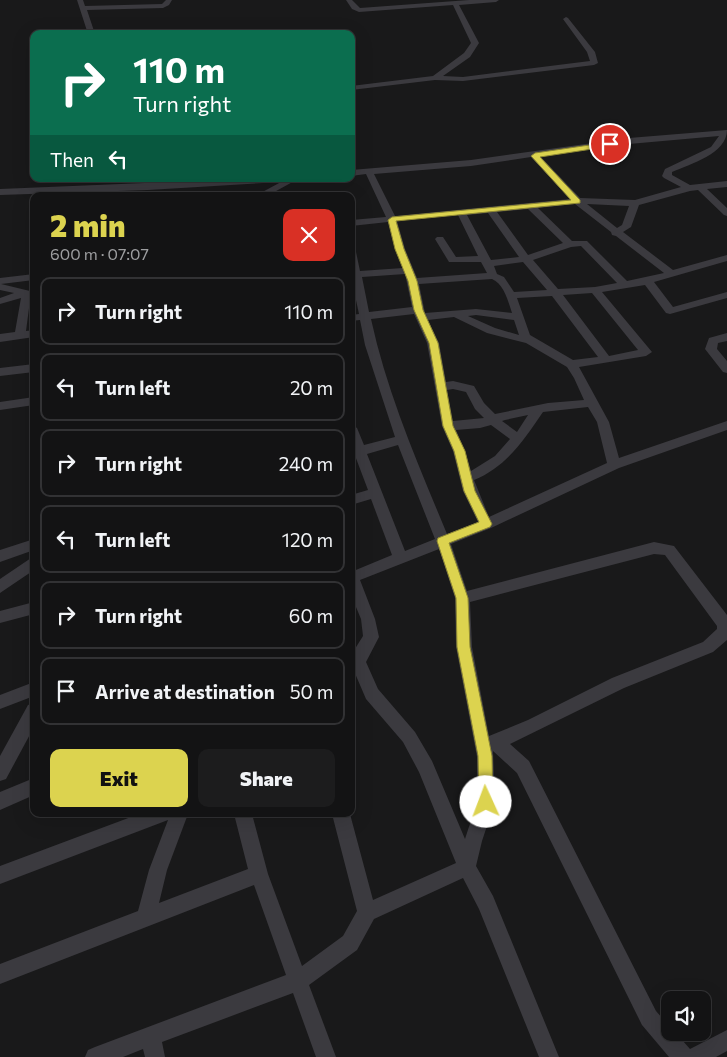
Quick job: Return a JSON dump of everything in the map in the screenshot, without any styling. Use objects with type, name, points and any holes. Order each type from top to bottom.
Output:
[{"type":"street","points":[[91,30],[81,4],[163,6],[169,0]]},
{"type":"street","points":[[350,0],[354,8],[360,10],[496,0]]},
{"type":"street","points":[[434,78],[467,54],[475,43],[455,3]]},
{"type":"street","points":[[355,88],[434,78],[463,79],[594,63],[591,52],[566,19]]},
{"type":"street","points":[[355,174],[535,156],[629,141],[726,133]]},
{"type":"street","points":[[689,188],[667,176],[668,171],[714,149],[726,133]]},
{"type":"street","points":[[535,156],[577,201],[615,233],[671,274]]},
{"type":"street","points":[[369,172],[392,220],[400,249],[411,276],[420,314],[433,343],[448,426],[459,451],[470,491],[486,524]]},
{"type":"street","points":[[0,192],[212,182]]},
{"type":"street","points":[[268,192],[287,182]]},
{"type":"street","points":[[355,222],[392,220],[577,201],[635,203],[689,188],[727,184]]},
{"type":"street","points":[[700,187],[727,212]]},
{"type":"street","points":[[615,233],[626,227],[635,203]]},
{"type":"street","points":[[532,206],[570,244]]},
{"type":"street","points":[[491,210],[526,259],[555,292],[606,360]]},
{"type":"street","points":[[461,213],[493,276]]},
{"type":"street","points":[[440,239],[453,260],[486,262],[526,259],[570,244],[583,243],[625,285]]},
{"type":"street","points":[[511,295],[595,290],[625,285],[648,281],[727,258]]},
{"type":"street","points":[[355,270],[358,317],[371,345],[402,439],[462,598],[464,647],[489,745],[486,802],[473,840],[467,867]]},
{"type":"street","points":[[356,274],[493,276],[500,279],[511,295],[525,336],[571,364],[580,377],[591,403],[603,422],[614,465]]},
{"type":"street","points":[[0,281],[30,277]]},
{"type":"street","points":[[648,281],[670,311],[727,295]]},
{"type":"street","points":[[0,287],[30,292]]},
{"type":"street","points":[[571,364],[606,360],[646,352],[595,290]]},
{"type":"street","points":[[0,301],[30,292]]},
{"type":"street","points":[[20,335],[30,292]]},
{"type":"street","points":[[358,317],[476,312],[519,317]]},
{"type":"street","points":[[456,314],[494,332],[513,338],[529,340]]},
{"type":"street","points":[[0,338],[30,334]]},
{"type":"street","points":[[727,337],[713,341],[711,349],[727,369]]},
{"type":"street","points":[[0,372],[30,368]]},
{"type":"street","points":[[441,387],[453,385],[470,389],[479,406],[493,420],[518,438]]},
{"type":"street","points":[[0,406],[30,402]]},
{"type":"street","points":[[448,426],[480,424],[540,409],[591,403]]},
{"type":"street","points":[[466,478],[482,472],[495,464],[540,409]]},
{"type":"street","points":[[355,577],[486,524],[614,465],[727,426]]},
{"type":"street","points":[[400,557],[376,494],[358,454],[402,439]]},
{"type":"street","points":[[355,499],[376,494]]},
{"type":"street","points":[[0,556],[30,545]]},
{"type":"street","points":[[462,598],[654,548],[662,548],[670,550],[725,624],[725,632],[708,648],[618,683],[489,745]]},
{"type":"street","points":[[0,587],[13,575],[30,564]]},
{"type":"street","points":[[355,586],[368,619],[371,637],[355,659],[372,694],[409,737],[426,767],[467,867],[486,903],[549,1057]]},
{"type":"street","points":[[3,614],[30,609]]},
{"type":"street","points":[[0,702],[30,691]]},
{"type":"street","points":[[0,773],[30,717]]},
{"type":"street","points":[[489,745],[523,767],[649,1018],[683,1057]]},
{"type":"street","points":[[0,802],[30,788]]},
{"type":"street","points":[[0,875],[154,817]]},
{"type":"street","points":[[146,917],[158,870],[178,817]]},
{"type":"street","points":[[244,817],[259,874],[326,1057]]},
{"type":"street","points":[[342,817],[367,912]]},
{"type":"street","points":[[95,1057],[298,980],[350,943],[367,912],[467,867]]},
{"type":"street","points":[[0,974],[259,874]]},
{"type":"street","points":[[151,1036],[155,1057]]},
{"type":"street","points":[[695,1057],[727,1040]]},
{"type":"route","points":[[486,802],[485,756],[464,647],[462,598],[442,541],[486,524],[470,491],[459,451],[448,426],[433,343],[418,310],[413,281],[400,249],[392,220],[577,201],[535,156],[610,144]]}]
